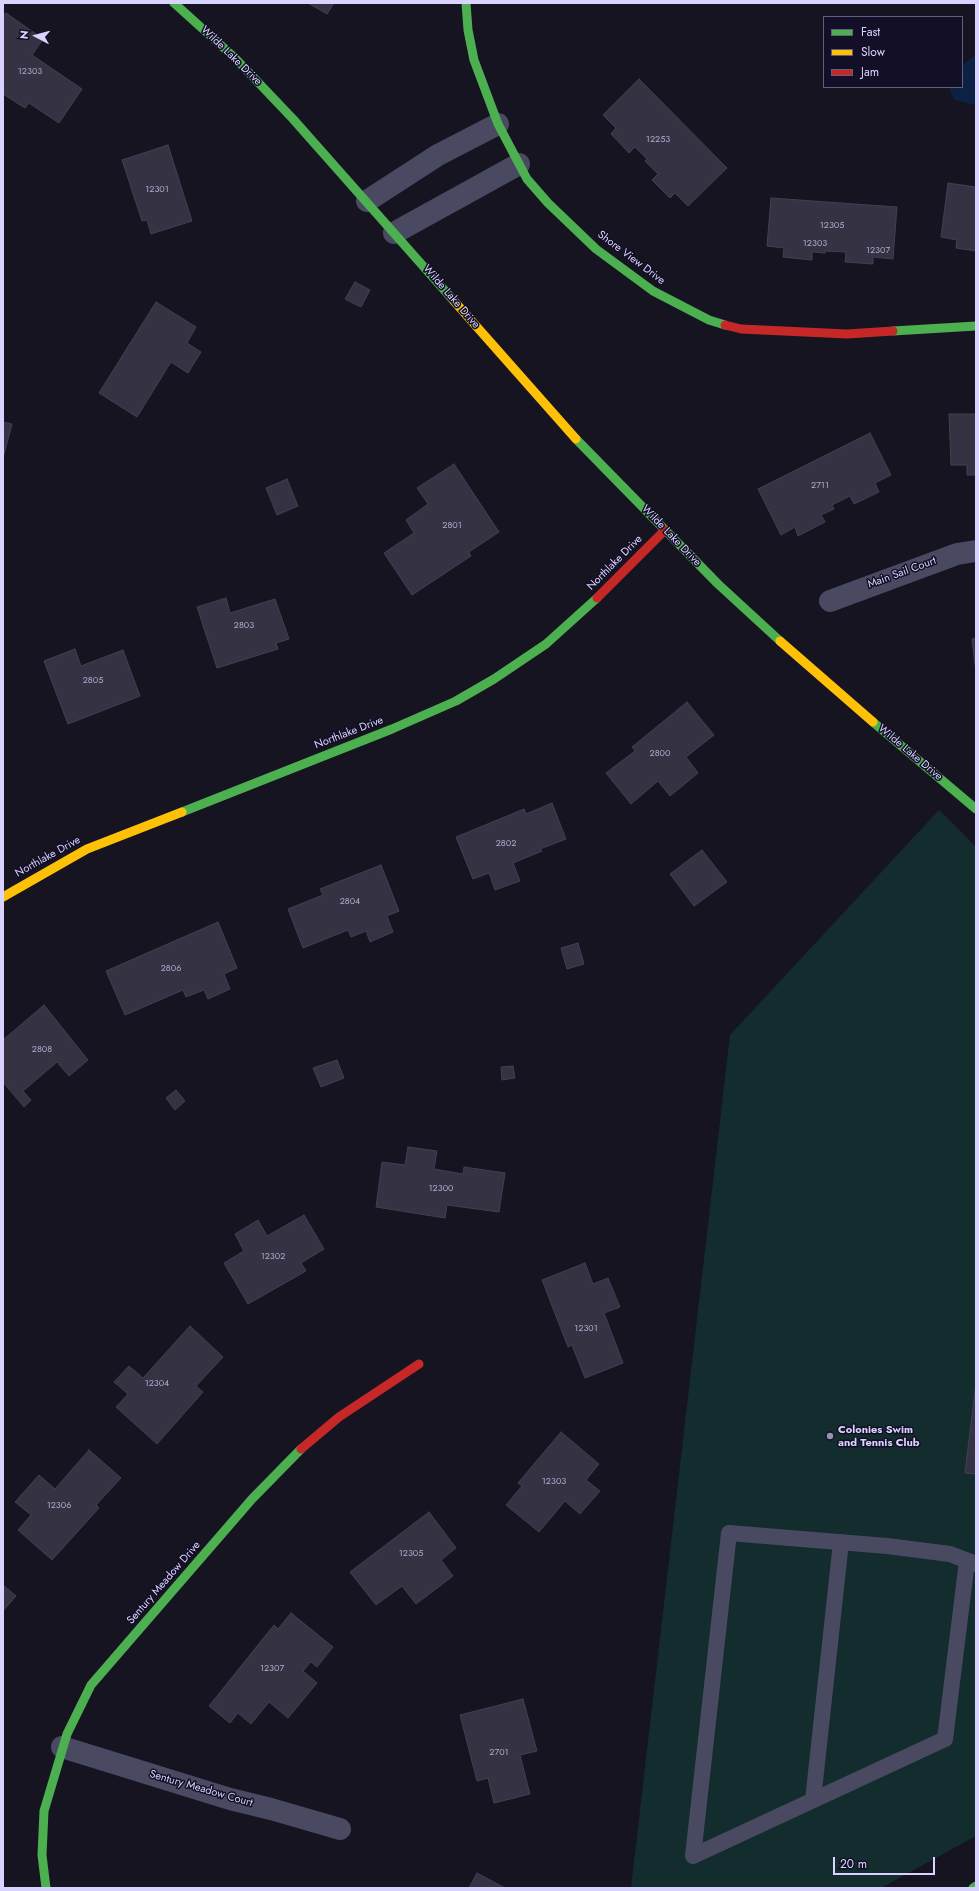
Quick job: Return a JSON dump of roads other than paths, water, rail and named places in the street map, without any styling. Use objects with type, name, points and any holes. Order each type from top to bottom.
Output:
[{"type":"street","name":"Wilde Lake Drive","points":[[174,3],[235,58],[294,119],[575,438],[718,584],[828,684],[976,809]]},
{"type":"street","name":"Shore View Drive","points":[[466,3],[468,30],[474,60],[498,124],[527,179],[548,203],[596,249],[653,291],[709,320],[740,329],[847,334],[976,326]]},
{"type":"street","points":[[366,202],[438,155],[498,124]]},
{"type":"street","points":[[394,233],[519,164]]},
{"type":"street","name":"Northlake Drive","points":[[3,897],[87,849],[392,729],[462,697],[494,679],[546,644],[590,605],[665,530]]},
{"type":"street","name":"Main Sail Court","points":[[830,601],[950,556],[976,551]]},
{"type":"street","name":"Sentury Meadow Drive","points":[[46,1888],[42,1855],[44,1810],[62,1747],[91,1685],[252,1499],[296,1453],[339,1417],[419,1364]]},
{"type":"street","name":"Sentury Meadow Court","points":[[62,1747],[230,1799],[340,1829]]},
{"type":"street","points":[[972,1888],[976,1886]]},
{"type":"lane","points":[[729,1533],[841,1542],[950,1554],[971,1562],[945,1739],[694,1856],[729,1533]]},
{"type":"lane","points":[[813,1800],[841,1542]]},
{"type":"water","points":[[976,54],[976,105],[954,100],[949,88],[963,88],[963,65]]},
{"type":"place","name":"Colonies Swim and Tennis Club","points":[[830,1436]]}]
